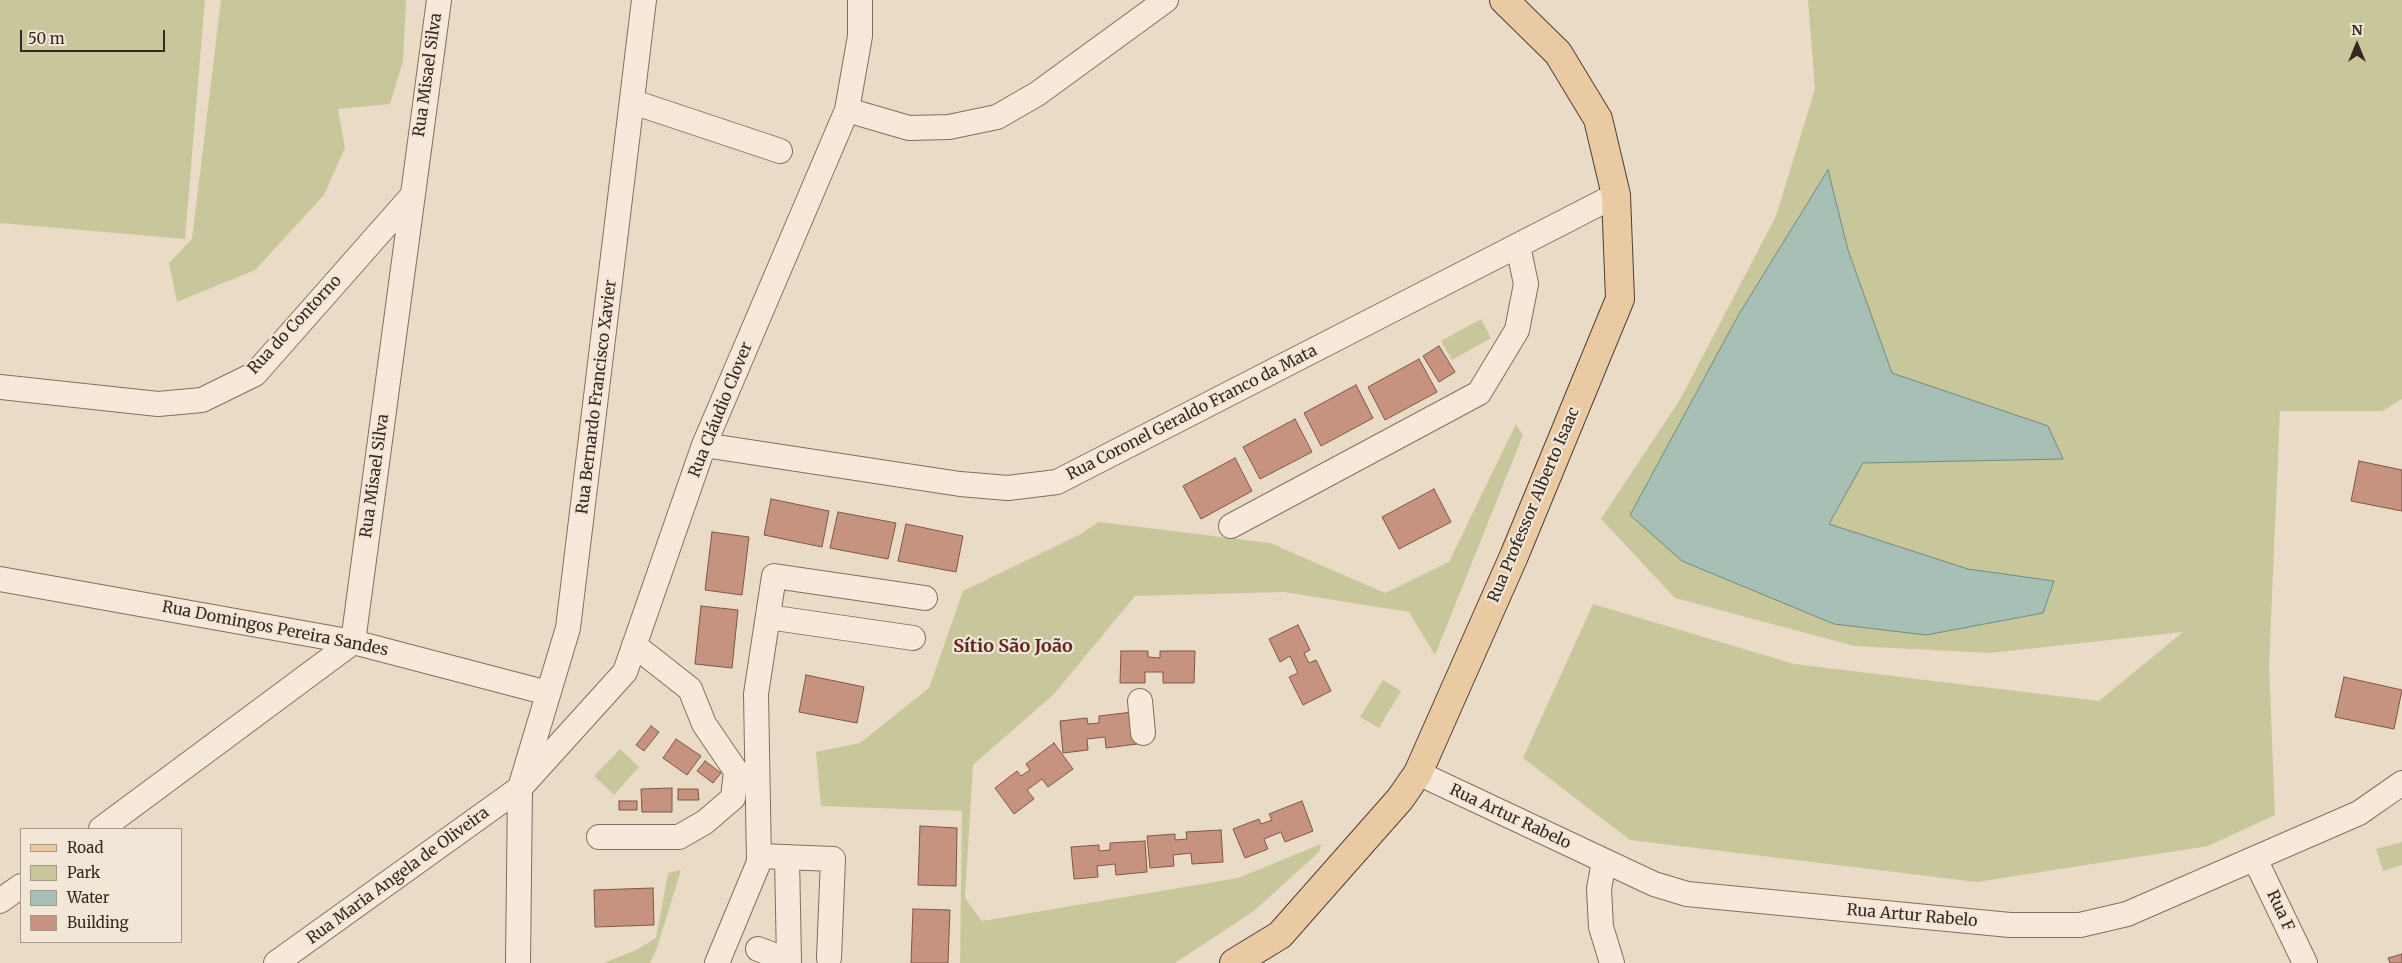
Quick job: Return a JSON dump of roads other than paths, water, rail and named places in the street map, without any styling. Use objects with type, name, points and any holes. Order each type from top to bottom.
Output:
[{"type":"main road","name":"Rua Professor Alberto Isaac","points":[[1234,963],[1280,935],[1400,799],[1418,773],[1514,556],[1620,298],[1616,195],[1598,119],[1558,53],[1504,0]]},
{"type":"street","name":"Rua Misael Silva","points":[[353,642],[438,0]]},
{"type":"street","name":"Rua Bernardo Francisco Xavier","points":[[518,963],[520,788],[568,628],[573,598],[644,0]]},
{"type":"street","name":"Rua Cláudio Clover","points":[[520,788],[625,672],[704,445],[847,110],[860,36],[860,0]]},
{"type":"street","points":[[847,110],[909,128],[949,127],[997,117],[1037,94],[1166,0]]},
{"type":"street","points":[[633,102],[780,151]]},
{"type":"street","name":"Rua Coronel Geraldo Franco da Mata","points":[[704,445],[960,484],[1008,488],[1058,482],[1616,195]]},
{"type":"street","name":"Rua do Contorno","points":[[0,387],[158,404],[202,400],[255,374],[412,196]]},
{"type":"street","points":[[1231,526],[1479,393],[1517,330],[1526,284],[1518,246]]},
{"type":"street","points":[[717,963],[759,862],[746,784],[756,694],[774,576],[925,598]]},
{"type":"street","name":"Rua Domingos Pereira Sandes","points":[[0,579],[353,642],[548,693]]},
{"type":"street","points":[[768,617],[913,638]]},
{"type":"street","points":[[102,828],[353,642]]},
{"type":"street","points":[[634,645],[690,689],[704,724],[746,784]]},
{"type":"street","points":[[1140,701],[1143,733]]},
{"type":"street","name":"Rua Artur Rabelo","points":[[1418,773],[1654,884],[1687,894],[2010,925],[2080,925],[2127,914],[2359,813],[2402,782]]},
{"type":"street","points":[[599,837],[679,837],[705,822],[746,784]]},
{"type":"street","name":"Rua Maria Angela de Oliveira","points":[[276,963],[520,788]]},
{"type":"street","points":[[759,856],[832,859],[829,958]]},
{"type":"street","points":[[758,949],[789,961],[787,857]]},
{"type":"street","name":"Rua F","points":[[2255,859],[2305,963]]},
{"type":"street","points":[[1604,861],[1599,889],[1601,927],[1612,963]]},
{"type":"street","points":[[0,901],[20,887]]},
{"type":"water","points":[[1828,170],[1848,250],[1892,373],[2048,426],[2063,459],[1863,463],[1829,524],[1968,569],[2054,581],[2043,613],[1926,635],[1834,624],[1682,561],[1630,515],[1739,314]]},
{"type":"district","name":"Sítio São João","points":[[1013,647]]}]
